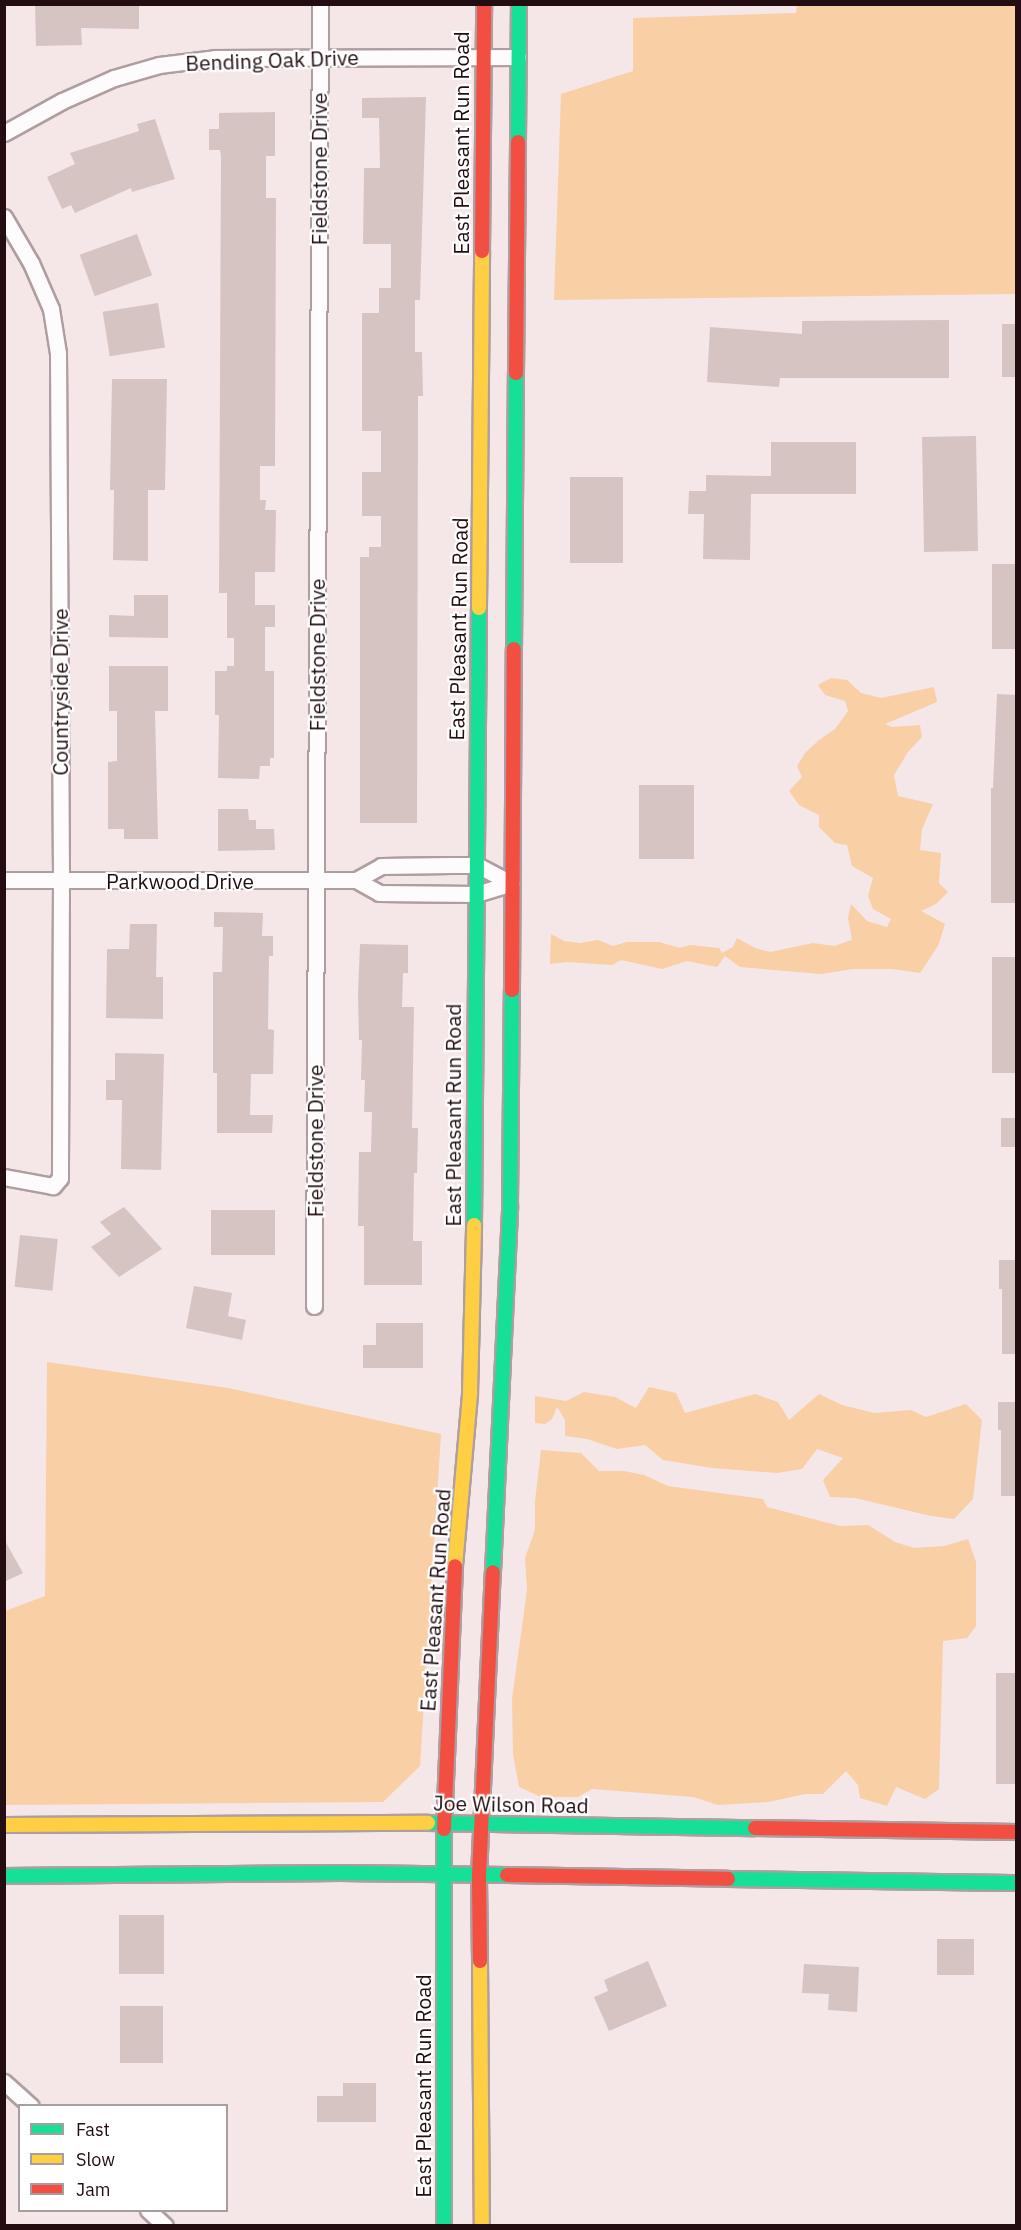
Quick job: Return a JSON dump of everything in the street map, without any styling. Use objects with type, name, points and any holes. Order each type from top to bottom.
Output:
[{"type":"main road","name":"East Pleasant Run Road","points":[[444,2226],[444,1824],[454,1578],[470,1381],[484,4]]},
{"type":"main road","points":[[482,2226],[479,1876],[510,1205],[519,4]]},
{"type":"main road","points":[[480,440],[516,439]]},
{"type":"main road","name":"Joe Wilson Road","points":[[4,1825],[482,1824],[1017,1832]]},
{"type":"main road","points":[[4,1876],[444,1875],[1017,1883]]},
{"type":"street","name":"Fieldstone Drive","points":[[314,1306],[320,4]]},
{"type":"street","name":"Bending Oak Drive","points":[[4,133],[62,101],[114,78],[159,65],[215,58],[518,57]]},
{"type":"street","name":"Countryside Drive","points":[[4,217],[31,263],[51,309],[58,353],[61,880],[60,1178],[53,1186],[4,1177]]},
{"type":"street","name":"Parkwood Drive","points":[[4,880],[356,880],[381,866],[477,865],[511,883]]},
{"type":"street","name":"Parkwood Drive","points":[[356,880],[379,893],[476,894],[511,883]]},
{"type":"street","points":[[4,2082],[29,2104]]},
{"type":"street","points":[[149,2212],[165,2226]]},
{"type":"shaded area","points":[[797,4],[1016,5],[1016,294],[554,300],[561,94],[633,71],[633,18],[796,13]]},
{"type":"shaded area","points":[[831,678],[847,680],[861,693],[881,698],[934,687],[937,702],[885,724],[892,727],[920,725],[922,737],[908,752],[894,775],[898,796],[933,804],[922,829],[920,850],[941,853],[939,883],[948,892],[936,904],[921,911],[945,924],[938,946],[920,973],[892,969],[853,969],[821,974],[740,967],[725,956],[717,967],[687,961],[662,969],[621,960],[612,965],[567,962],[550,964],[551,934],[564,941],[580,943],[598,940],[613,946],[627,942],[659,942],[680,948],[690,945],[719,948],[722,953],[733,947],[737,938],[755,948],[770,952],[813,943],[834,946],[852,940],[848,918],[851,904],[867,921],[887,927],[891,919],[873,909],[868,896],[873,878],[852,866],[847,845],[835,843],[819,827],[819,815],[799,805],[789,791],[802,777],[797,766],[805,753],[835,729],[848,711],[845,701],[825,695],[818,685]]},
{"type":"shaded area","points":[[47,1362],[228,1388],[441,1434],[420,1766],[383,1802],[5,1805],[5,1611],[45,1596]]},
{"type":"shaded area","points":[[649,1387],[676,1393],[685,1413],[755,1394],[778,1402],[789,1420],[819,1394],[842,1405],[874,1413],[911,1410],[926,1417],[966,1404],[982,1420],[973,1499],[954,1519],[931,1516],[855,1498],[830,1497],[823,1480],[843,1458],[817,1449],[802,1469],[777,1473],[712,1468],[663,1460],[645,1445],[617,1449],[587,1439],[565,1436],[565,1420],[557,1407],[552,1419],[545,1424],[535,1423],[535,1396],[566,1401],[584,1392],[615,1397],[636,1408]]},
{"type":"shaded area","points":[[541,1450],[581,1453],[599,1471],[624,1471],[644,1475],[668,1486],[763,1499],[767,1507],[840,1526],[868,1525],[895,1542],[914,1548],[944,1546],[968,1539],[976,1562],[976,1626],[967,1638],[943,1641],[939,1789],[925,1799],[896,1787],[887,1806],[860,1798],[858,1785],[846,1771],[823,1794],[806,1794],[768,1802],[718,1805],[693,1797],[592,1789],[578,1797],[541,1797],[519,1787],[513,1754],[512,1699],[527,1590],[525,1558],[535,1530],[535,1501]]},
{"type":"building","points":[[35,4],[139,4],[139,29],[81,28],[82,45],[36,46]]},
{"type":"building","points":[[426,97],[420,300],[415,300],[415,352],[422,352],[423,396],[418,396],[417,823],[360,823],[360,557],[369,557],[369,547],[381,547],[381,516],[362,516],[362,472],[381,472],[381,431],[362,431],[362,313],[379,313],[379,288],[391,288],[391,244],[363,244],[364,168],[380,168],[379,118],[362,118],[362,98]]},
{"type":"building","points":[[275,112],[275,156],[266,156],[266,198],[276,198],[275,466],[260,466],[260,500],[266,500],[265,510],[276,510],[275,572],[255,572],[255,605],[275,605],[275,627],[265,627],[265,671],[274,671],[274,758],[270,758],[270,766],[260,766],[259,779],[218,778],[219,715],[215,715],[215,671],[227,671],[227,666],[234,666],[234,638],[227,638],[227,593],[219,593],[221,156],[220,150],[209,150],[209,129],[219,129],[219,113]]},
{"type":"building","points":[[155,119],[175,179],[132,192],[131,188],[75,213],[71,205],[62,209],[47,177],[75,164],[70,153],[139,131],[137,124]]},
{"type":"building","points":[[137,234],[152,275],[95,296],[80,255]]},
{"type":"building","points":[[158,303],[165,347],[110,356],[103,312]]},
{"type":"building","points":[[949,320],[949,378],[780,378],[779,387],[707,382],[710,327],[802,334],[802,321]]},
{"type":"building","points":[[1002,324],[1016,324],[1016,377],[1002,377]]},
{"type":"building","points":[[112,379],[167,379],[165,490],[148,490],[148,561],[113,560],[114,490],[110,490]]},
{"type":"building","points":[[976,436],[978,551],[924,552],[922,437]]},
{"type":"building","points":[[771,442],[856,442],[856,494],[751,494],[750,560],[703,559],[704,514],[688,514],[689,491],[706,491],[706,475],[771,476]]},
{"type":"building","points":[[570,477],[623,477],[623,563],[570,563]]},
{"type":"building","points":[[992,564],[1016,564],[1016,649],[992,649]]},
{"type":"building","points":[[134,595],[168,595],[168,638],[109,637],[109,615],[134,616]]},
{"type":"building","points":[[109,666],[168,666],[168,711],[155,711],[158,839],[124,839],[124,829],[108,829],[108,762],[117,761],[117,711],[109,711]]},
{"type":"building","points":[[997,694],[1017,695],[1017,903],[991,903],[991,788],[993,788]]},
{"type":"building","points":[[639,785],[694,785],[694,859],[639,859]]},
{"type":"building","points":[[218,809],[248,809],[249,820],[256,820],[256,829],[274,829],[275,850],[218,851]]},
{"type":"building","points":[[214,912],[263,913],[262,936],[273,936],[273,956],[269,956],[268,1029],[274,1030],[273,1074],[251,1074],[250,1115],[273,1115],[272,1133],[217,1133],[217,1073],[213,1073],[213,972],[222,972],[223,927],[214,927]]},
{"type":"building","points":[[130,924],[157,924],[156,977],[163,977],[163,1019],[106,1018],[107,949],[129,949]]},
{"type":"building","points":[[360,944],[408,945],[408,973],[403,973],[402,1007],[414,1007],[412,1128],[418,1128],[417,1173],[414,1173],[413,1241],[422,1241],[422,1285],[364,1285],[364,1226],[358,1226],[359,1152],[371,1152],[372,1112],[364,1112],[365,1080],[361,1080],[362,1040],[359,1040],[358,994]]},
{"type":"building","points":[[992,957],[1016,957],[1016,1073],[992,1073]]},
{"type":"building","points":[[115,1053],[164,1054],[161,1170],[121,1169],[122,1100],[106,1100],[106,1080],[115,1080]]},
{"type":"building","points":[[1001,1118],[1016,1118],[1016,1147],[1001,1147]]},
{"type":"building","points":[[124,1207],[162,1249],[119,1277],[91,1247],[111,1234],[100,1222]]},
{"type":"building","points":[[211,1210],[275,1210],[275,1255],[211,1255]]},
{"type":"building","points":[[20,1235],[58,1239],[52,1291],[15,1287]]},
{"type":"building","points":[[999,1260],[1017,1260],[1017,1354],[1002,1354],[1002,1289],[999,1289]]},
{"type":"building","points":[[194,1286],[232,1293],[228,1316],[246,1320],[242,1340],[186,1328]]},
{"type":"building","points":[[376,1323],[423,1323],[423,1368],[363,1368],[363,1345],[376,1345]]},
{"type":"building","points":[[998,1402],[1017,1402],[1017,1496],[1001,1496],[1001,1430],[998,1430]]},
{"type":"building","points":[[4,1539],[23,1573],[4,1582]]},
{"type":"building","points":[[996,1673],[1016,1673],[1016,1784],[996,1784]]},
{"type":"building","points":[[119,1915],[164,1915],[164,1974],[119,1974]]},
{"type":"building","points":[[937,1939],[974,1939],[974,1975],[937,1975]]},
{"type":"building","points":[[648,1961],[667,2006],[609,2031],[594,1997],[608,1991],[604,1980]]},
{"type":"building","points":[[804,1964],[859,1967],[857,2012],[828,2010],[829,1994],[802,1993]]},
{"type":"building","points":[[120,2006],[163,2006],[163,2063],[120,2063]]},
{"type":"building","points":[[343,2083],[376,2083],[376,2122],[317,2122],[317,2096],[343,2096]]},
{"type":"traffic: fast","points":[[518,142],[519,4]]},
{"type":"traffic: fast","points":[[514,649],[516,373]]},
{"type":"traffic: fast","points":[[474,1225],[479,608]]},
{"type":"traffic: fast","points":[[493,1572],[510,1205],[512,990]]},
{"type":"traffic: fast","points":[[428,1823],[755,1828]]},
{"type":"traffic: fast","points":[[444,1829],[444,2226]]},
{"type":"traffic: fast","points":[[4,1876],[340,1873],[507,1875]]},
{"type":"traffic: fast","points":[[728,1879],[1016,1883]]},
{"type":"traffic: slow","points":[[479,608],[482,251]]},
{"type":"traffic: slow","points":[[455,1566],[470,1393],[474,1225]]},
{"type":"traffic: slow","points":[[4,1825],[428,1823]]},
{"type":"traffic: slow","points":[[480,1961],[482,2226]]},
{"type":"traffic: jam","points":[[482,251],[484,4]]},
{"type":"traffic: jam","points":[[516,373],[518,142]]},
{"type":"traffic: jam","points":[[512,990],[514,649]]},
{"type":"traffic: jam","points":[[444,1829],[455,1566]]},
{"type":"traffic: jam","points":[[480,1961],[479,1876],[493,1572]]},
{"type":"traffic: jam","points":[[755,1828],[1016,1832]]},
{"type":"traffic: jam","points":[[507,1875],[728,1879]]}]
